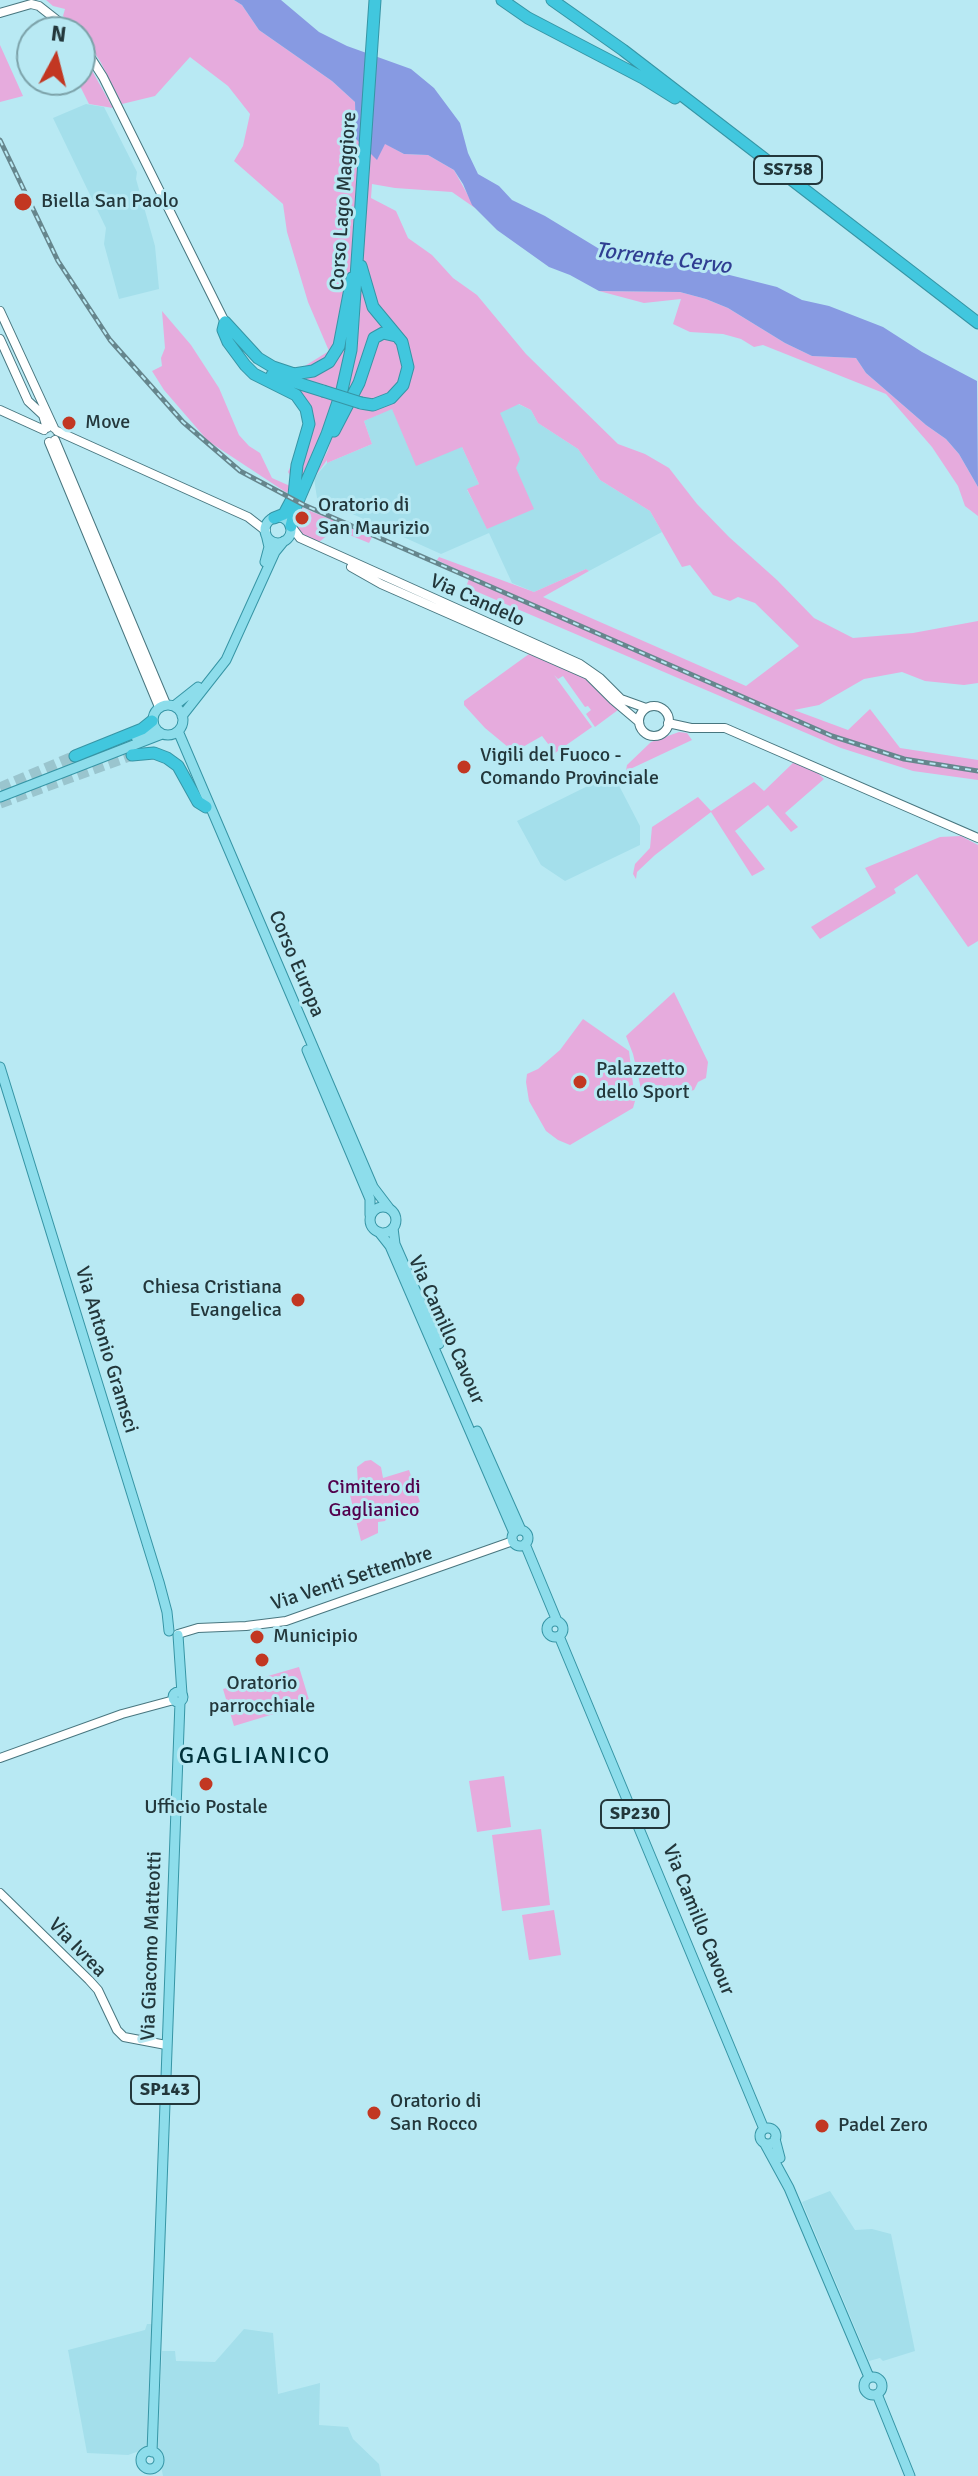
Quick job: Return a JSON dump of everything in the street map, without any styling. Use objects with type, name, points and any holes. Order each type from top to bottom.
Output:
[{"type":"highway","name":"Corso Lago Maggiore","points":[[291,526],[296,506],[338,403],[351,350],[375,0]]},
{"type":"highway","name":"SS758","points":[[502,0],[528,18],[643,78],[762,157],[978,323]]},
{"type":"highway","points":[[552,0],[623,50],[762,157]]},
{"type":"highway","name":"SS758","points":[[566,1],[978,317]]},
{"type":"highway","points":[[225,322],[258,358],[273,367],[294,374],[313,371],[329,362],[339,346],[347,298],[359,256]]},
{"type":"highway","points":[[225,322],[243,354],[264,371],[361,403],[382,403],[403,385],[408,367],[407,356],[399,338],[373,307],[359,256]]},
{"type":"highway","points":[[225,322],[223,330],[228,342],[245,365],[254,374],[296,395],[306,409],[309,424],[297,465],[294,495]]},
{"type":"highway","points":[[316,463],[359,383],[370,343],[383,333],[399,338]]},
{"type":"highway","name":"Corso Lago Maggiore","points":[[272,518],[284,514],[338,403]]},
{"type":"highway","points":[[75,756],[142,729],[156,727]]},
{"type":"highway","points":[[132,755],[154,753],[167,758],[178,766],[198,802],[206,807]]},
{"type":"main road","points":[[0,794],[144,735],[156,727],[176,732],[182,716],[226,660],[275,552],[290,535],[291,526],[286,519],[272,518],[266,533],[269,547],[266,560],[230,643],[205,680],[191,694],[154,713],[156,727]]},
{"type":"main road","points":[[266,533],[274,542],[284,541]]},
{"type":"main road","points":[[166,706],[182,716]]},
{"type":"main road","name":"Corso Europa","points":[[176,732],[237,888],[370,1199],[370,1215]]},
{"type":"main road","name":"Corso Europa","points":[[176,732],[368,1176],[377,1195],[389,1208]]},
{"type":"main road","name":"Via Antonio Gramsci","points":[[0,1067],[175,1632],[177,1698]]},
{"type":"main road","points":[[380,1207],[389,1208],[396,1217],[391,1235],[379,1232],[370,1223],[370,1215],[380,1207]]},
{"type":"main road","name":"Via Camillo Cavour","points":[[391,1235],[554,1621],[548,1626],[549,1634],[559,1636],[764,2129]]},
{"type":"main road","name":"Via Giacomo Matteotti","points":[[151,2472],[141,2460],[144,2454],[152,2452],[177,1698]]},
{"type":"main road","name":"Via Camillo Cavour","points":[[764,2129],[773,2130],[789,2188]]},
{"type":"main road","name":"Via Camillo Cavour","points":[[764,2129],[760,2136],[775,2157],[869,2377],[878,2378],[881,2382],[881,2390],[877,2394],[910,2476]]},
{"type":"main road","points":[[765,2144],[775,2139]]},
{"type":"street","points":[[0,13],[31,4],[54,16]]},
{"type":"street","points":[[96,65],[225,322]]},
{"type":"street","points":[[0,311],[166,706]]},
{"type":"street","points":[[0,339],[28,401],[43,415],[52,434],[166,706]]},
{"type":"street","points":[[22,420],[28,415],[28,401]]},
{"type":"street","points":[[0,410],[248,517],[266,533]]},
{"type":"street","points":[[61,454],[74,442]]},
{"type":"street","points":[[248,517],[272,518]]},
{"type":"street","name":"Via Candelo","points":[[291,526],[298,537],[308,542],[580,664],[621,699],[646,708]]},
{"type":"street","name":"Via Candelo","points":[[284,541],[306,546],[381,584],[588,675],[639,722]]},
{"type":"street","points":[[656,706],[664,710],[668,723],[664,731],[652,736],[644,732],[639,722],[646,708],[656,706]]},
{"type":"street","points":[[668,723],[691,728],[725,728],[978,838]]},
{"type":"street","name":"Via Venti Settembre","points":[[175,1632],[286,1621],[518,1539]]},
{"type":"street","points":[[0,1758],[122,1714],[177,1698]]},
{"type":"street","name":"Via Ivrea","points":[[0,1893],[98,1990],[117,2030],[124,2037],[166,2045]]},
{"type":"shaded area","points":[[86,104],[104,107],[137,172],[136,179],[155,246],[159,289],[119,299],[104,244],[106,228],[53,118]]},
{"type":"shaded area","points":[[518,404],[531,410],[538,423],[578,449],[600,480],[650,511],[662,532],[589,571],[586,569],[534,592],[512,583],[489,533],[441,554],[317,498],[314,478],[327,463],[372,444],[364,421],[392,408],[462,447],[479,484],[467,490],[488,529],[516,468],[498,410]]},
{"type":"shaded area","points":[[608,776],[614,776],[640,826],[640,845],[565,881],[541,865],[517,821]]},
{"type":"shaded area","points":[[830,2191],[855,2230],[872,2229],[891,2234],[915,2351],[883,2361],[880,2358],[869,2361],[802,2202]]},
{"type":"shaded area","points":[[147,2324],[152,2324],[148,2448],[128,2455],[87,2453],[68,2350],[145,2330]]},
{"type":"shaded area","points":[[244,2329],[273,2333],[278,2394],[320,2383],[319,2425],[348,2427],[353,2439],[379,2464],[381,2476],[163,2476],[157,2447],[162,2351],[175,2351],[176,2361],[215,2362]]},
{"type":"green space","points":[[46,0],[234,0],[242,5],[259,30],[332,81],[355,102],[356,139],[377,159],[384,143],[404,154],[428,155],[454,170],[475,208],[452,192],[372,184],[371,198],[396,211],[408,238],[477,295],[526,354],[618,444],[645,454],[669,468],[697,504],[814,618],[853,638],[913,633],[978,621],[978,683],[964,685],[925,681],[902,672],[864,679],[819,705],[794,710],[848,730],[870,709],[900,748],[978,760],[978,780],[913,771],[841,748],[466,587],[470,576],[437,560],[439,557],[534,592],[586,569],[589,571],[543,597],[746,686],[799,646],[755,603],[738,597],[730,601],[713,595],[690,565],[682,567],[650,511],[600,480],[578,449],[538,423],[531,410],[519,404],[500,413],[520,459],[516,468],[534,509],[487,529],[467,489],[479,484],[462,447],[416,466],[392,409],[364,421],[372,444],[327,463],[327,460],[314,478],[328,450],[357,347],[363,269],[351,350],[322,431],[297,488],[288,472],[306,432],[302,410],[296,401],[265,383],[300,369],[329,351],[308,302],[287,232],[283,204],[234,161],[243,146],[250,114],[228,86],[190,57],[155,96],[122,104],[96,55],[96,16],[63,16],[65,9],[53,6]]},
{"type":"green space","points":[[0,45],[16,80],[16,96],[23,96],[0,102]]},
{"type":"green space","points":[[96,78],[113,108],[89,104],[85,96],[96,96]]},
{"type":"green space","points":[[599,291],[680,292],[728,308],[812,356],[856,358],[866,373],[946,439],[959,454],[978,487],[978,516],[965,506],[958,486],[932,447],[886,394],[763,345],[754,347],[723,334],[690,332],[673,324],[681,299],[644,303]]},
{"type":"green space","points":[[162,311],[191,345],[219,388],[239,435],[260,453],[272,478],[290,486],[287,493],[208,441],[164,390],[152,371],[162,366],[165,348]]},
{"type":"green space","points":[[300,507],[372,537],[369,543],[335,529],[318,543],[297,531],[294,521]]},
{"type":"green space","points":[[529,654],[584,677],[618,710],[595,727],[586,714],[591,710],[588,706],[585,707],[563,676],[558,679],[554,675],[592,727],[555,753],[542,736],[514,752],[485,728],[464,705],[464,701]]},
{"type":"green space","points":[[679,732],[687,733],[692,740],[626,771],[627,765],[651,742]]},
{"type":"green space","points":[[794,762],[824,779],[785,813],[798,827],[791,832],[768,805],[735,831],[765,869],[752,876],[711,812],[655,855],[637,872],[636,879],[633,874],[635,864],[650,848],[652,827],[698,797],[711,811],[754,782],[764,791]]},
{"type":"green space","points":[[961,836],[978,845],[978,941],[968,947],[917,874],[894,889],[896,893],[820,939],[811,927],[876,887],[865,868],[940,837]]},
{"type":"green space","points":[[674,992],[708,1062],[706,1078],[698,1082],[694,1090],[684,1093],[683,1089],[671,1090],[669,1085],[642,1093],[626,1036]]},
{"type":"green space","name":"Palazzetto dello Sport","points":[[583,1019],[629,1051],[635,1101],[633,1108],[570,1145],[546,1131],[529,1101],[526,1082],[527,1074],[538,1069],[560,1050]]},
{"type":"green space","name":"Cimitero di Gaglianico","points":[[371,1460],[381,1467],[383,1478],[409,1470],[420,1502],[391,1512],[385,1521],[378,1522],[378,1533],[361,1541],[350,1495],[353,1494],[353,1486],[358,1484],[357,1467]]},
{"type":"green space","points":[[299,1667],[310,1703],[234,1726],[223,1689]]},
{"type":"green space","points":[[504,1776],[511,1827],[477,1832],[469,1781]]},
{"type":"green space","points":[[541,1829],[550,1905],[502,1911],[492,1835]]},
{"type":"green space","points":[[554,1910],[561,1955],[529,1960],[522,1915]]},
{"type":"water","points":[[234,0],[281,0],[319,32],[347,46],[411,69],[434,88],[460,123],[468,153],[478,174],[499,186],[512,200],[601,250],[690,265],[777,287],[802,300],[829,306],[883,327],[977,381],[978,487],[959,454],[946,439],[866,373],[856,358],[812,356],[728,308],[680,292],[599,291],[549,267],[497,230],[472,205],[454,170],[428,155],[404,154],[385,144],[377,160],[356,139],[355,102],[332,81],[259,30],[242,5]]},
{"type":"tunnel","points":[[0,803],[132,755]]},
{"type":"tunnel","points":[[0,788],[75,756]]},
{"type":"railway","points":[[0,140],[58,261],[110,340],[183,422],[240,471],[304,505],[832,736],[904,759],[978,771]]},
{"type":"place","name":"Biella San Paolo","points":[[23,202]]},
{"type":"place","name":"Move","points":[[69,423]]},
{"type":"place","name":"Oratorio di San Maurizio","points":[[302,518]]},
{"type":"place","name":"Vigili del Fuoco - Comando Provinciale","points":[[464,767]]},
{"type":"place","name":"Palazzetto dello Sport","points":[[580,1082]]},
{"type":"place","name":"Chiesa Cristiana Evangelica","points":[[298,1300]]},
{"type":"place","name":"Municipio","points":[[257,1637]]},
{"type":"place","name":"Oratorio parrocchiale","points":[[262,1660]]},
{"type":"place","name":"Ufficio Postale","points":[[206,1784]]},
{"type":"place","name":"Oratorio di San Rocco","points":[[374,2113]]},
{"type":"place","name":"Padel Zero","points":[[822,2126]]},
{"type":"district","name":"GAGLIANICO","points":[[255,1757]]},
{"type":"water label","name":"Torrente Cervo","points":[[663,259]]}]
